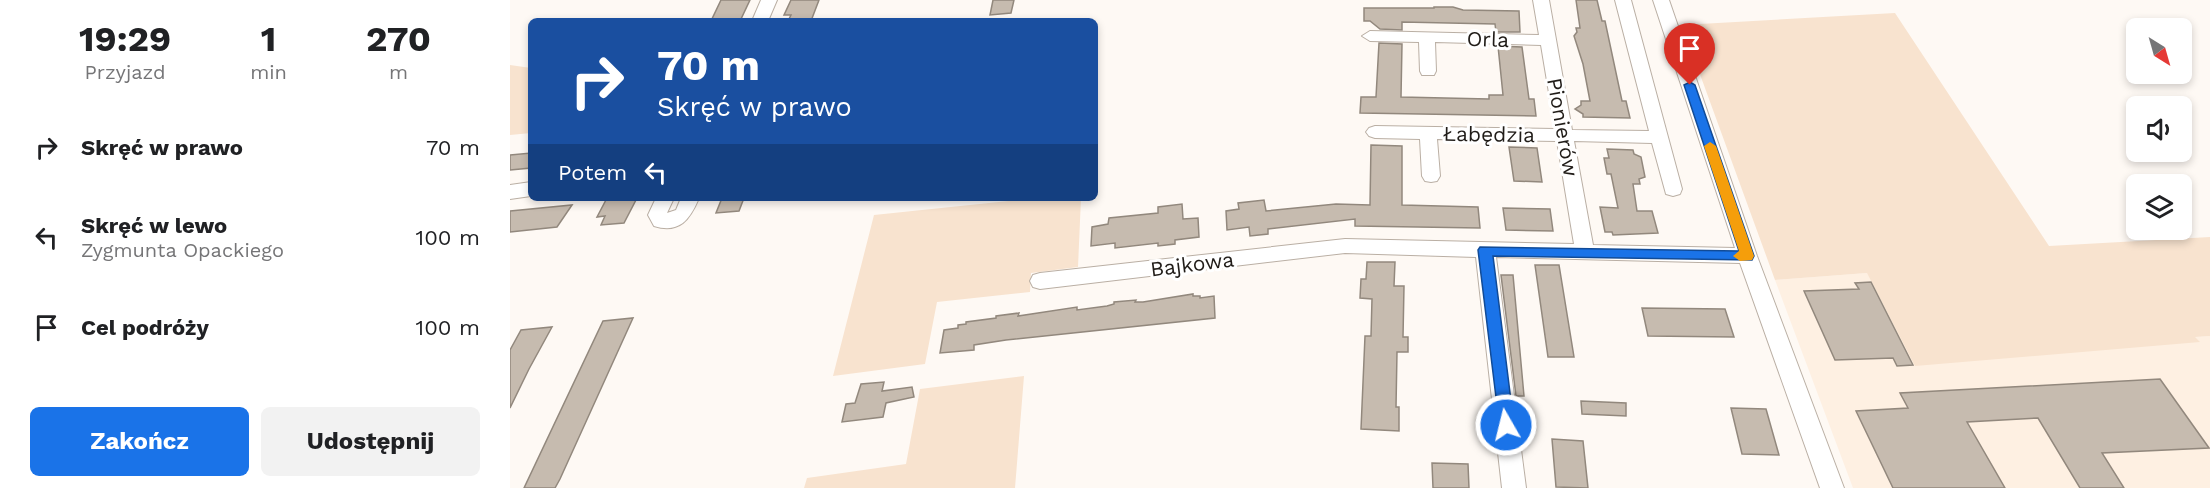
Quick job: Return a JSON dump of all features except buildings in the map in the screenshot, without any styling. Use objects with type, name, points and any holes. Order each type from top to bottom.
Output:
[{"type":"street","points":[[761,18],[769,0]]},
{"type":"street","name":"Pionierów","points":[[1541,0],[1585,253]]},
{"type":"street","points":[[1623,0],[1673,189]]},
{"type":"street","points":[[1661,0],[1748,256],[1832,488]]},
{"type":"street","name":"Orla","points":[[1370,36],[1548,40]]},
{"type":"street","points":[[1427,37],[1428,71]]},
{"type":"street","name":"Łabędzia","points":[[1375,132],[1659,137]]},
{"type":"street","name":"Łabędzia","points":[[1428,133],[1431,176]]},
{"type":"street","points":[[510,192],[528,189]]},
{"type":"street","points":[[664,201],[657,215],[661,221],[683,214],[689,201]]},
{"type":"street","name":"Bajkowa","points":[[1040,281],[1345,246],[1748,256]]},
{"type":"street","points":[[1485,250],[1514,488]]},
{"type":"shaded area","points":[[1895,13],[2049,246],[2192,240],[2192,238],[2210,237],[2210,336],[2195,337],[2200,342],[1915,366],[1867,273],[1775,280],[1682,25]]},
{"type":"shaded area","points":[[510,65],[528,68],[528,133],[510,135]]},
{"type":"shaded area","points":[[1009,201],[1081,201],[1078,267],[1031,273],[1030,292],[937,302],[925,364],[833,376],[874,215]]},
{"type":"shaded area","points":[[1867,273],[2199,342],[2194,337],[2210,336],[2210,488],[1853,488],[1775,280]]},
{"type":"shaded area","points":[[1024,376],[1015,488],[804,488],[807,478],[906,464],[920,389]]},
{"type":"slow traffic","points":[[1710,146],[1748,256],[1740,256]]},
{"type":"route","points":[[1506,425],[1485,250],[1748,256],[1690,85]]}]
